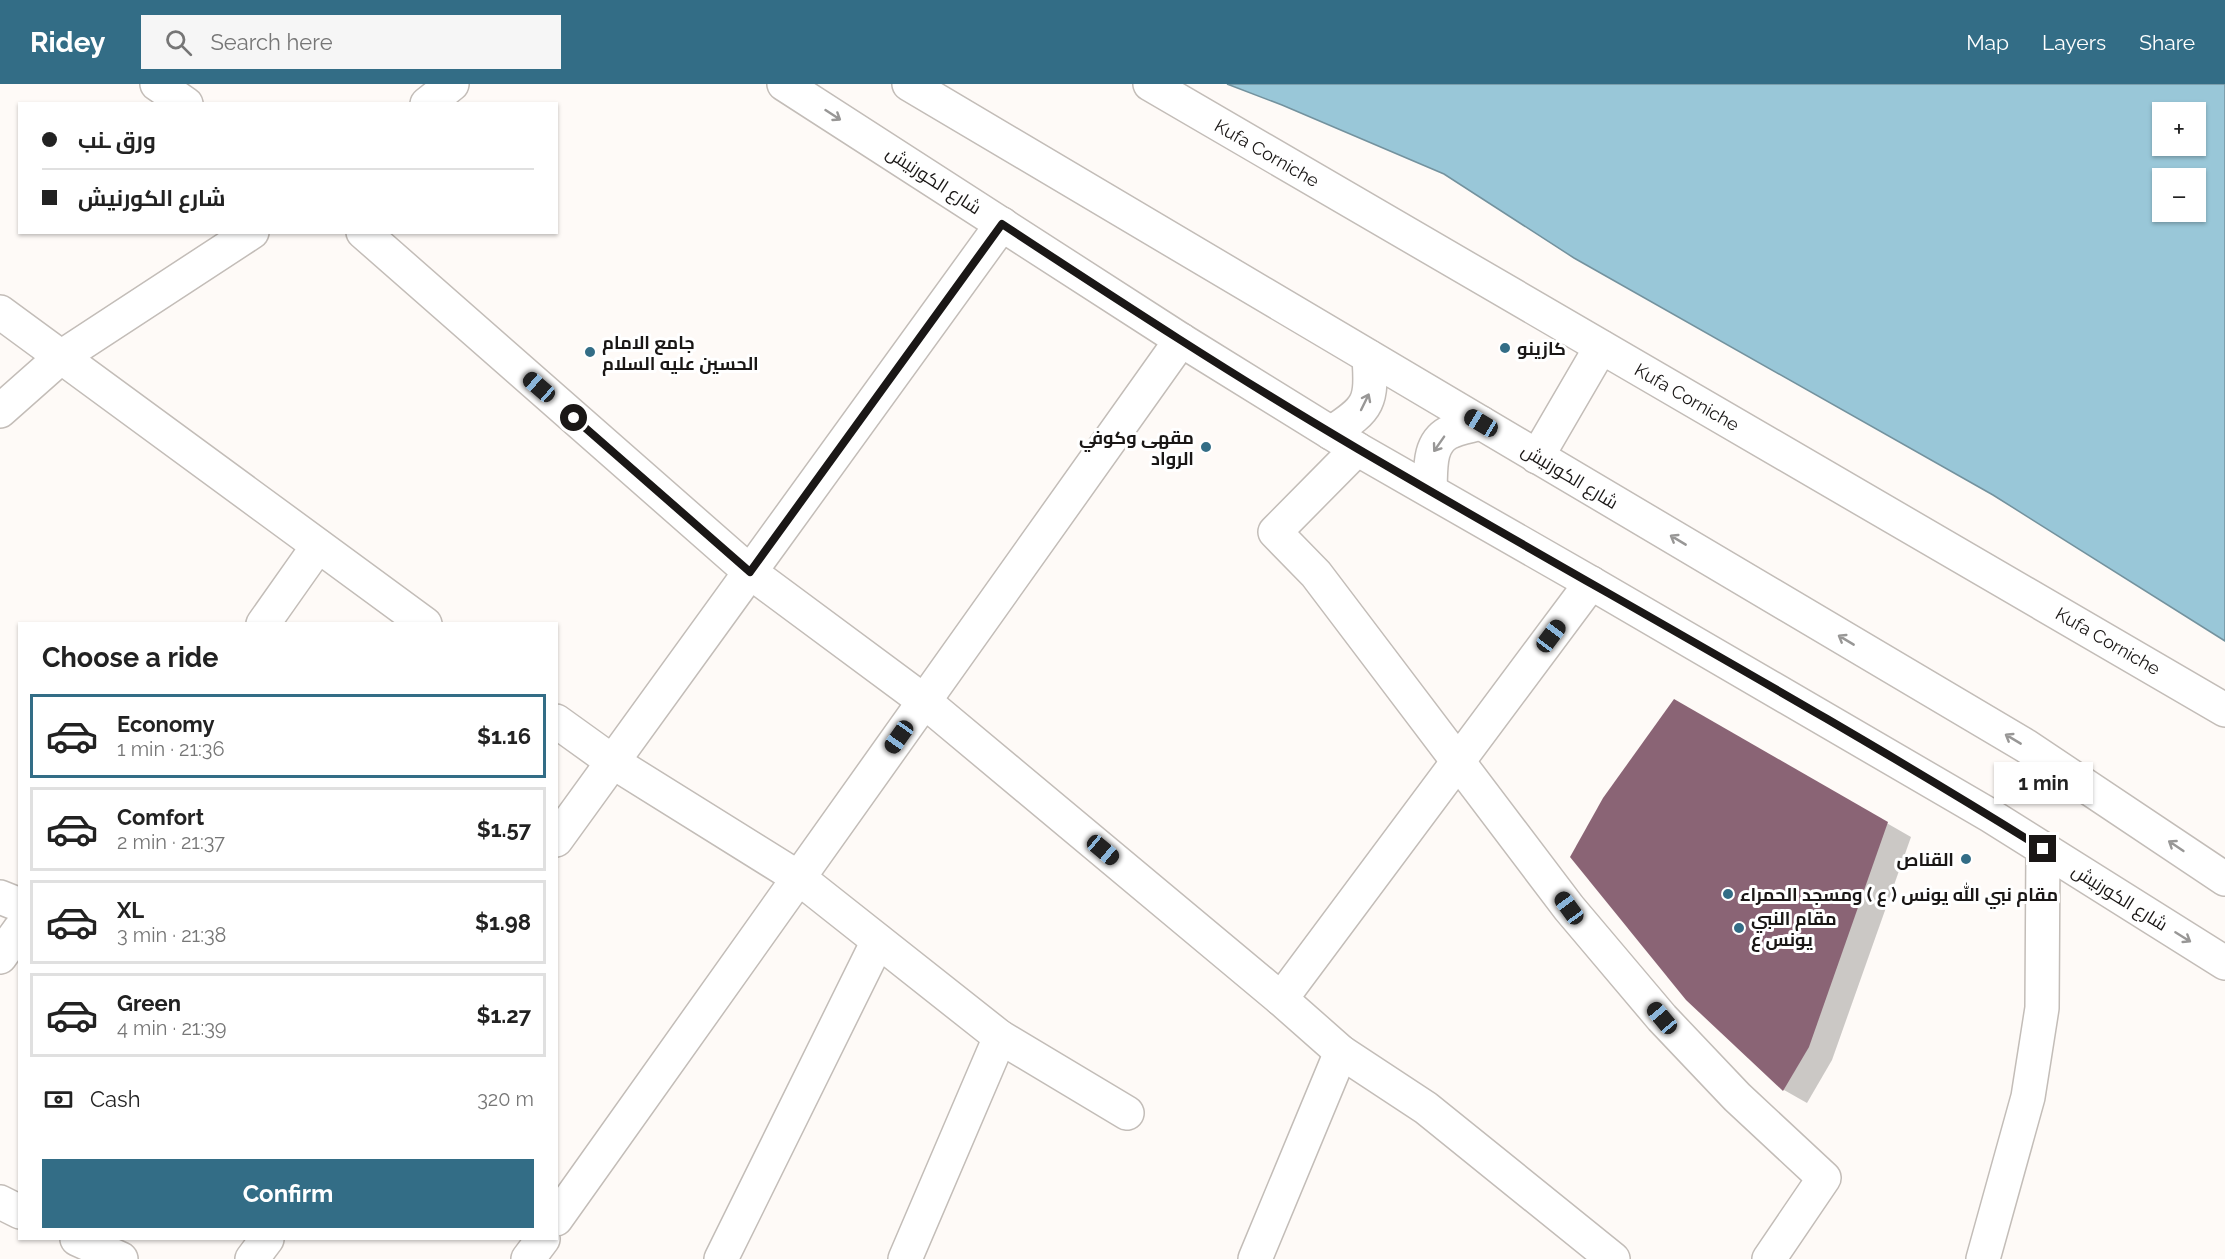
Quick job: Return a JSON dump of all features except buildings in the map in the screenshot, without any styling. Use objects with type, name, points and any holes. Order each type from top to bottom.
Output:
[{"type":"street","points":[[157,84],[183,102]]},
{"type":"street","points":[[430,102],[452,84]]},
{"type":"street","name":"شارع الكورنيش","points":[[784,84],[1181,340],[1344,441],[1981,810],[2225,963]]},
{"type":"street","name":"شارع الكورنيش","points":[[909,84],[2026,746],[2225,879]]},
{"type":"street","name":"Kufa Corniche","points":[[1150,84],[2225,710]]},
{"type":"street","points":[[558,837],[1002,224]]},
{"type":"street","points":[[0,411],[61,357],[249,234]]},
{"type":"street","points":[[365,234],[750,572],[924,701],[1281,999],[1341,1053],[1426,1108],[1613,1259]]},
{"type":"street","points":[[0,312],[422,622]]},
{"type":"street","points":[[558,1216],[1181,340]]},
{"type":"street","points":[[1537,457],[1601,347]]},
{"type":"street","points":[[1369,357],[1371,388],[1366,405],[1344,441],[1275,532],[1316,574],[1569,908],[1662,1018],[1737,1097],[1824,1178],[1769,1259]]},
{"type":"street","points":[[1430,490],[1431,462],[1436,444],[1448,433],[1481,423]]},
{"type":"street","points":[[264,622],[318,546]]},
{"type":"street","points":[[1281,999],[1592,583]]},
{"type":"street","points":[[558,722],[613,762],[799,878],[1000,1037],[1127,1113]]},
{"type":"street","points":[[1983,1259],[2028,1097],[2042,1008],[2043,849]]},
{"type":"street","points":[[0,897],[18,904]]},
{"type":"street","points":[[0,957],[18,933]]},
{"type":"street","points":[[721,1259],[878,941]]},
{"type":"street","points":[[905,1259],[1000,1037]]},
{"type":"street","points":[[1255,1259],[1341,1053]]},
{"type":"street","points":[[0,1202],[18,1211]]},
{"type":"street","points":[[79,1240],[121,1259]]},
{"type":"street","points":[[252,1259],[266,1240]]},
{"type":"street","points":[[528,1259],[542,1240]]},
{"type":"water","points":[[1227,84],[2225,84],[2225,641],[1993,495],[1574,258],[1444,174]]},
{"type":"place","name":"كازينو","points":[[1505,348]]},
{"type":"place","name":"جامع الامام الحسين عليه السلام","points":[[590,352]]},
{"type":"place","name":"مقهى وكوفي الرواد","points":[[1206,447]]},
{"type":"place","name":"القناص","points":[[1966,859]]},
{"type":"place","name":"مقام نبي الله يونس ( ع ) ومسجد الحمراء","points":[[1728,894]]},
{"type":"place","name":"مقام النبي يونس ع","points":[[1739,928]]},
{"type":"route","points":[[574,418],[750,572],[1002,224],[1181,340],[1357,449],[1612,594],[2043,849]]}]
